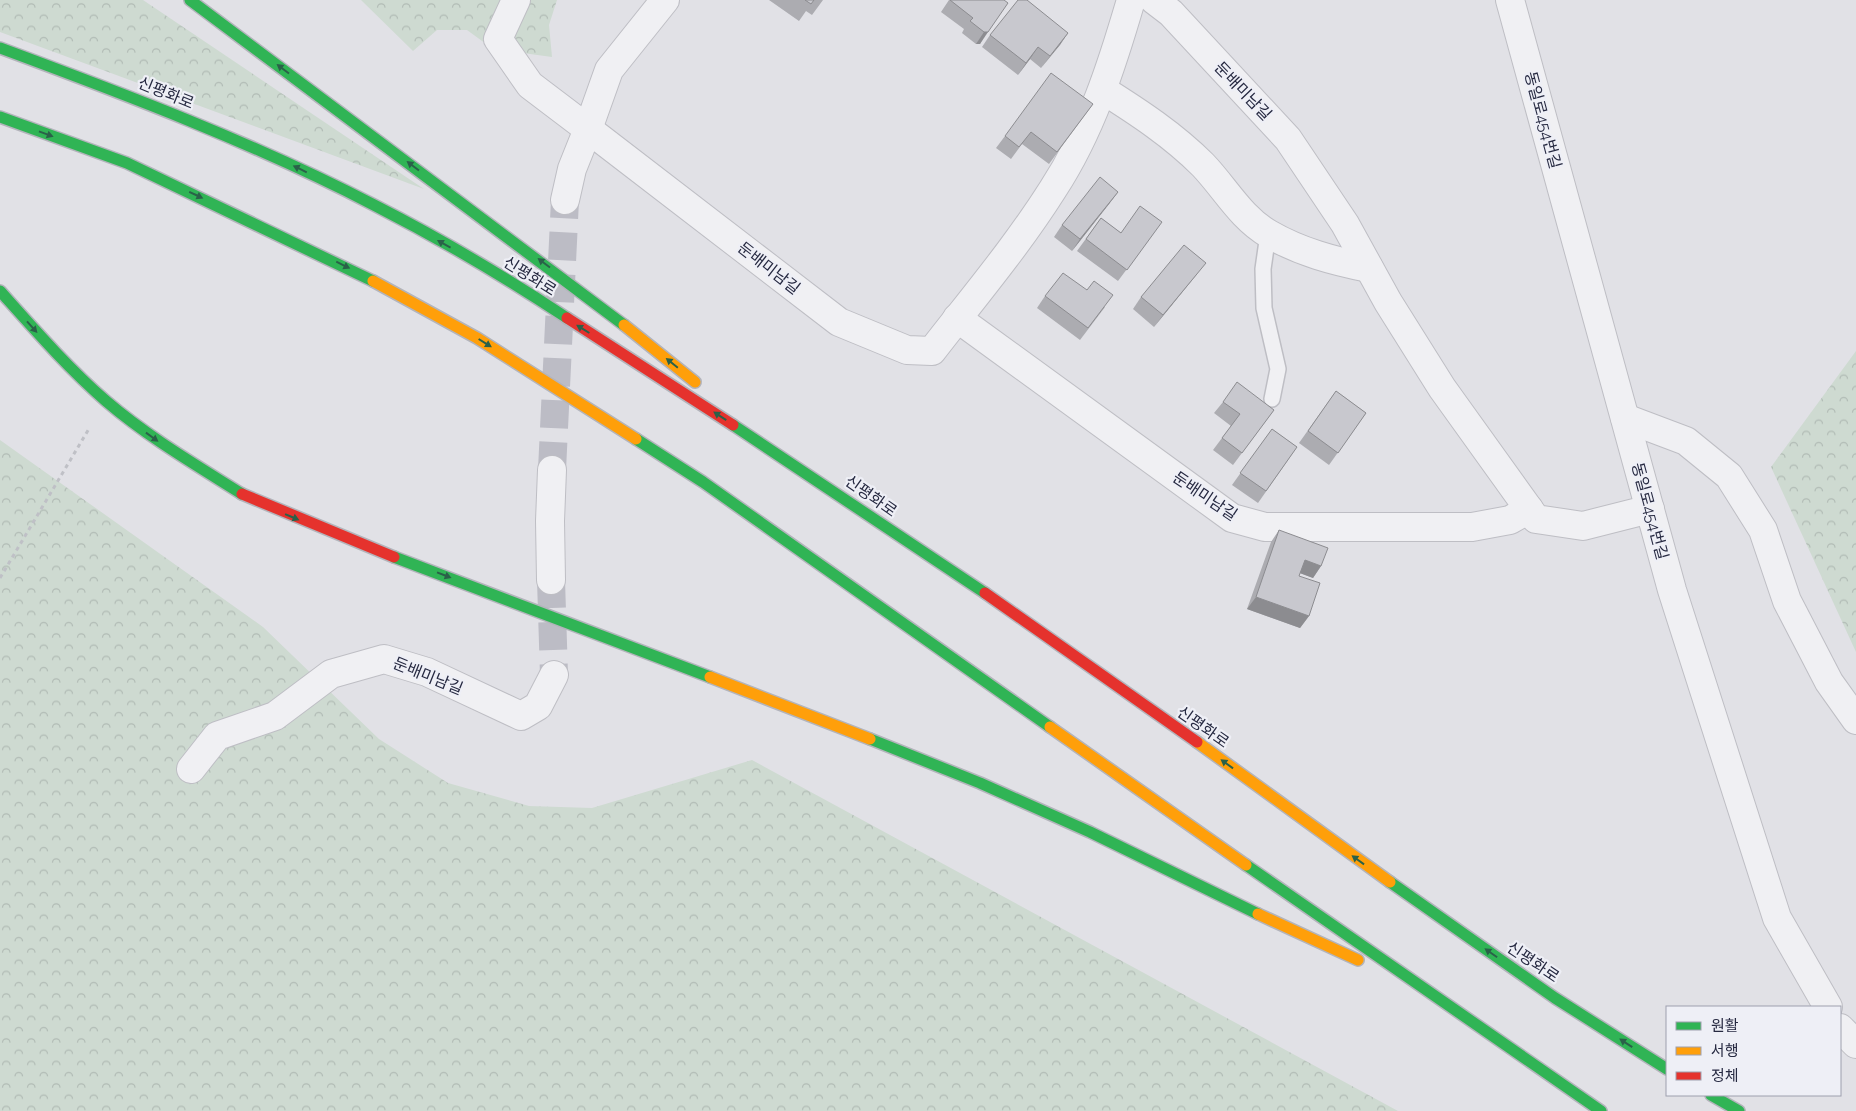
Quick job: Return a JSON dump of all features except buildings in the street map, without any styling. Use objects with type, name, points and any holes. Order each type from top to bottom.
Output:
[{"type":"highway","points":[[190,0],[600,305],[706,391]]},
{"type":"highway","name":"신평화로","points":[[0,48],[133,97],[253,146],[376,205],[479,263],[805,471],[1228,764],[1381,877],[1522,975],[1666,1068]]},
{"type":"highway","points":[[0,117],[126,163],[354,270],[477,338],[703,482],[1343,934],[1601,1111]]},
{"type":"highway","points":[[0,291],[55,352],[106,401],[151,436],[200,469],[244,495],[288,516],[380,552],[783,704],[980,783],[1090,832],[1181,878],[1431,994]]},
{"type":"highway","points":[[721,403],[805,471]]},
{"type":"highway","points":[[1713,1096],[1739,1111]]},
{"type":"street","points":[[516,0],[498,39],[530,85],[588,129]]},
{"type":"street","points":[[565,200],[572,169],[609,70],[665,0]]},
{"type":"street","name":"둔배미남길","points":[[588,129],[839,322],[907,350],[932,351],[1011,249],[1054,188],[1080,141],[1103,90],[1131,0]]},
{"type":"street","name":"둔배미남길","points":[[1154,0],[1171,13],[1288,139],[1345,224],[1369,268],[1442,388],[1536,519],[1583,526],[1650,509]]},
{"type":"street","name":"동일로454번길","points":[[1510,0],[1672,590],[1777,918],[1827,1006]]},
{"type":"street","points":[[1103,90],[1155,123],[1203,166],[1244,214],[1268,234],[1326,260],[1369,268]]},
{"type":"street","name":"둔배미남길","points":[[957,318],[1232,518],[1264,527],[1472,527],[1510,520],[1529,509]]},
{"type":"street","points":[[1625,418],[1686,441],[1729,476],[1763,530],[1787,601],[1829,682],[1856,720]]},
{"type":"street","points":[[552,470],[550,521],[552,580]]},
{"type":"street","name":"둔배미남길","points":[[190,769],[216,736],[275,716],[331,674],[384,659],[427,672],[521,716],[538,706],[554,675]]},
{"type":"street","points":[[1841,1029],[1856,1044]]},
{"type":"lane","points":[[1268,234],[1263,269],[1264,308],[1278,369],[1272,399]]},
{"type":"path","points":[[0,578],[106,401]]},
{"type":"green space","points":[[0,0],[143,0],[424,189],[0,32]]},
{"type":"green space","points":[[361,0],[557,0],[549,25],[552,57],[493,49],[467,30],[437,30],[413,51]]},
{"type":"green space","points":[[1856,351],[1856,652],[1771,467]]},
{"type":"green space","points":[[0,440],[263,627],[379,739],[448,783],[529,806],[592,808],[752,760],[1398,1111],[0,1111]]},
{"type":"tunnel","points":[[552,470],[565,200]]},
{"type":"tunnel","points":[[551,580],[554,675]]},
{"type":"traffic: fast","points":[[190,0],[624,325]]},
{"type":"traffic: fast","points":[[0,48],[190,121],[329,182],[448,245],[567,318]]},
{"type":"traffic: fast","points":[[0,117],[127,163],[373,281]]},
{"type":"traffic: fast","points":[[0,291],[38,334],[106,401],[155,439],[242,494]]},
{"type":"traffic: fast","points":[[733,425],[985,593]]},
{"type":"traffic: fast","points":[[636,439],[703,482],[1050,727]]},
{"type":"traffic: fast","points":[[394,557],[710,677]]},
{"type":"traffic: fast","points":[[870,739],[980,783],[1090,832],[1258,914]]},
{"type":"traffic: fast","points":[[1246,865],[1601,1111]]},
{"type":"traffic: fast","points":[[1390,882],[1555,998],[1666,1068]]},
{"type":"traffic: fast","points":[[1713,1096],[1739,1111]]},
{"type":"traffic: slow","points":[[373,281],[477,338],[636,439]]},
{"type":"traffic: slow","points":[[624,325],[695,382]]},
{"type":"traffic: slow","points":[[710,677],[870,739]]},
{"type":"traffic: slow","points":[[1050,727],[1246,865]]},
{"type":"traffic: slow","points":[[1197,742],[1390,882]]},
{"type":"traffic: slow","points":[[1258,914],[1358,960]]},
{"type":"traffic: jam","points":[[567,318],[733,425]]},
{"type":"traffic: jam","points":[[242,494],[394,557]]},
{"type":"traffic: jam","points":[[985,593],[1197,742]]}]
